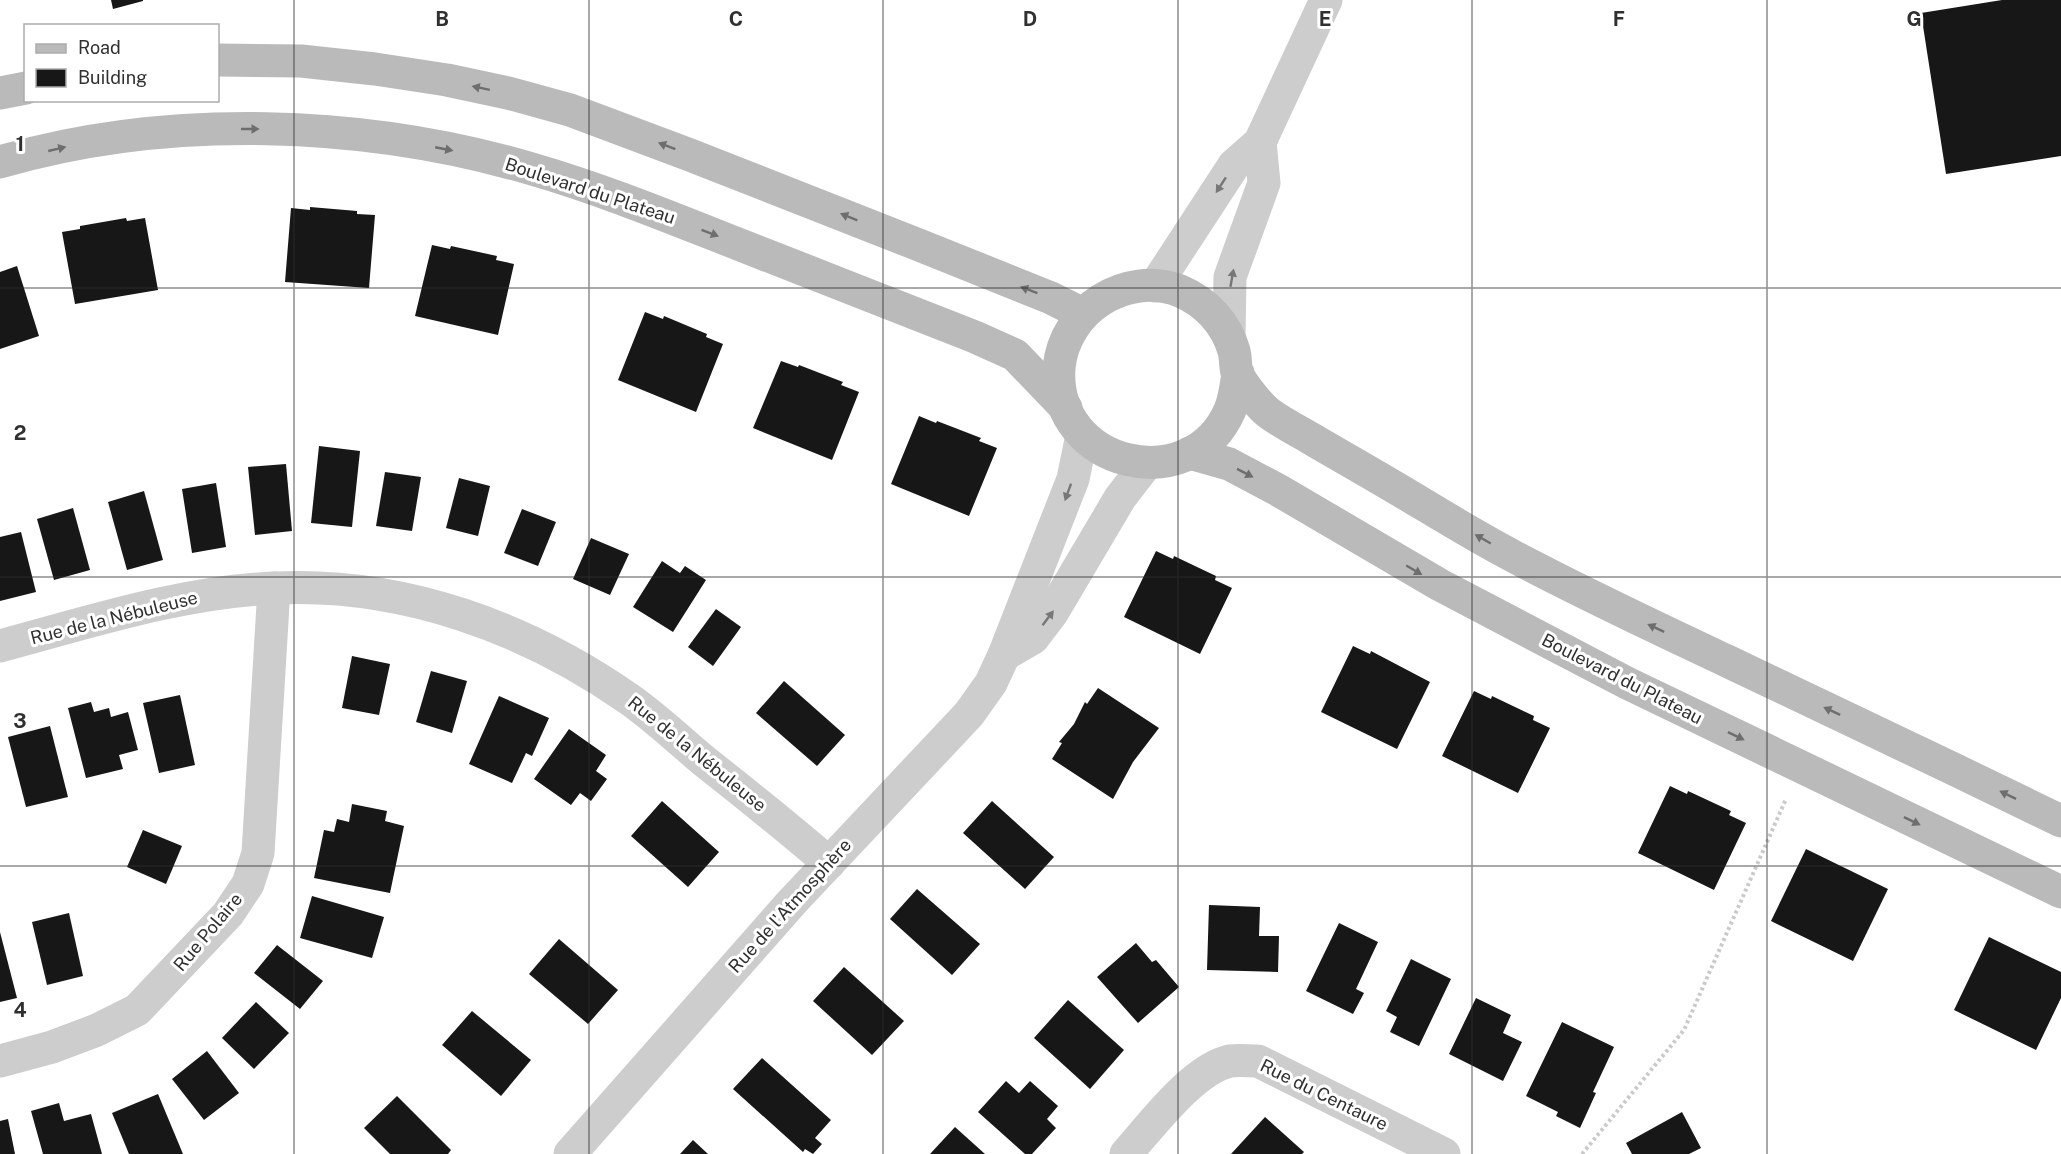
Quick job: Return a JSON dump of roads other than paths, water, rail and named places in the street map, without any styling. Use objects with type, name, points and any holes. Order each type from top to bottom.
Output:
[{"type":"main road","points":[[219,60],[301,61],[375,69],[447,80],[508,93],[570,110],[891,234],[1051,298],[1083,314]]},
{"type":"main road","points":[[0,93],[24,88]]},
{"type":"main road","name":"Boulevard du Plateau","points":[[0,162],[80,144],[144,134],[275,129],[407,141],[475,155],[541,172],[627,201],[975,337],[1015,355],[1074,422]]},
{"type":"main road","points":[[1135,286],[1155,286],[1178,290],[1199,301],[1216,316],[1229,337],[1238,373],[1229,411],[1219,428],[1206,442],[1190,453],[1169,461],[1147,463],[1123,460],[1101,450],[1074,422],[1060,389],[1059,369],[1063,349],[1071,330],[1083,314],[1098,301],[1115,292],[1135,286]]},
{"type":"main road","points":[[1238,373],[1267,412],[1507,554],[2061,821]]},
{"type":"main road","name":"Boulevard du Plateau","points":[[1190,453],[1229,464],[1278,490],[1440,585],[1627,683],[2061,892]]},
{"type":"street","points":[[1155,286],[1234,165],[1260,142],[1326,0]]},
{"type":"street","points":[[1229,337],[1230,277],[1264,183],[1260,142]]},
{"type":"street","name":"Rue de l'Atmosphère","points":[[570,1154],[792,902],[969,714],[991,683],[1005,656],[1069,489],[1074,422]]},
{"type":"street","name":"Rue de l'Atmosphère","points":[[1005,656],[1033,638],[1052,613],[1120,498],[1147,463]]},
{"type":"street","name":"Rue de la Nébuleuse","points":[[0,646],[133,610],[188,598],[274,588],[318,588],[357,592],[441,607],[477,618],[553,654],[628,698],[663,724],[829,863]]},
{"type":"street","name":"Rue Polaire","points":[[0,1061],[52,1047],[97,1030],[137,1010],[228,914],[248,884],[258,853],[274,588]]},
{"type":"street","name":"Rue du Centaure","points":[[1126,1154],[1186,1088],[1207,1071],[1230,1061],[1258,1061],[1444,1154]]}]
